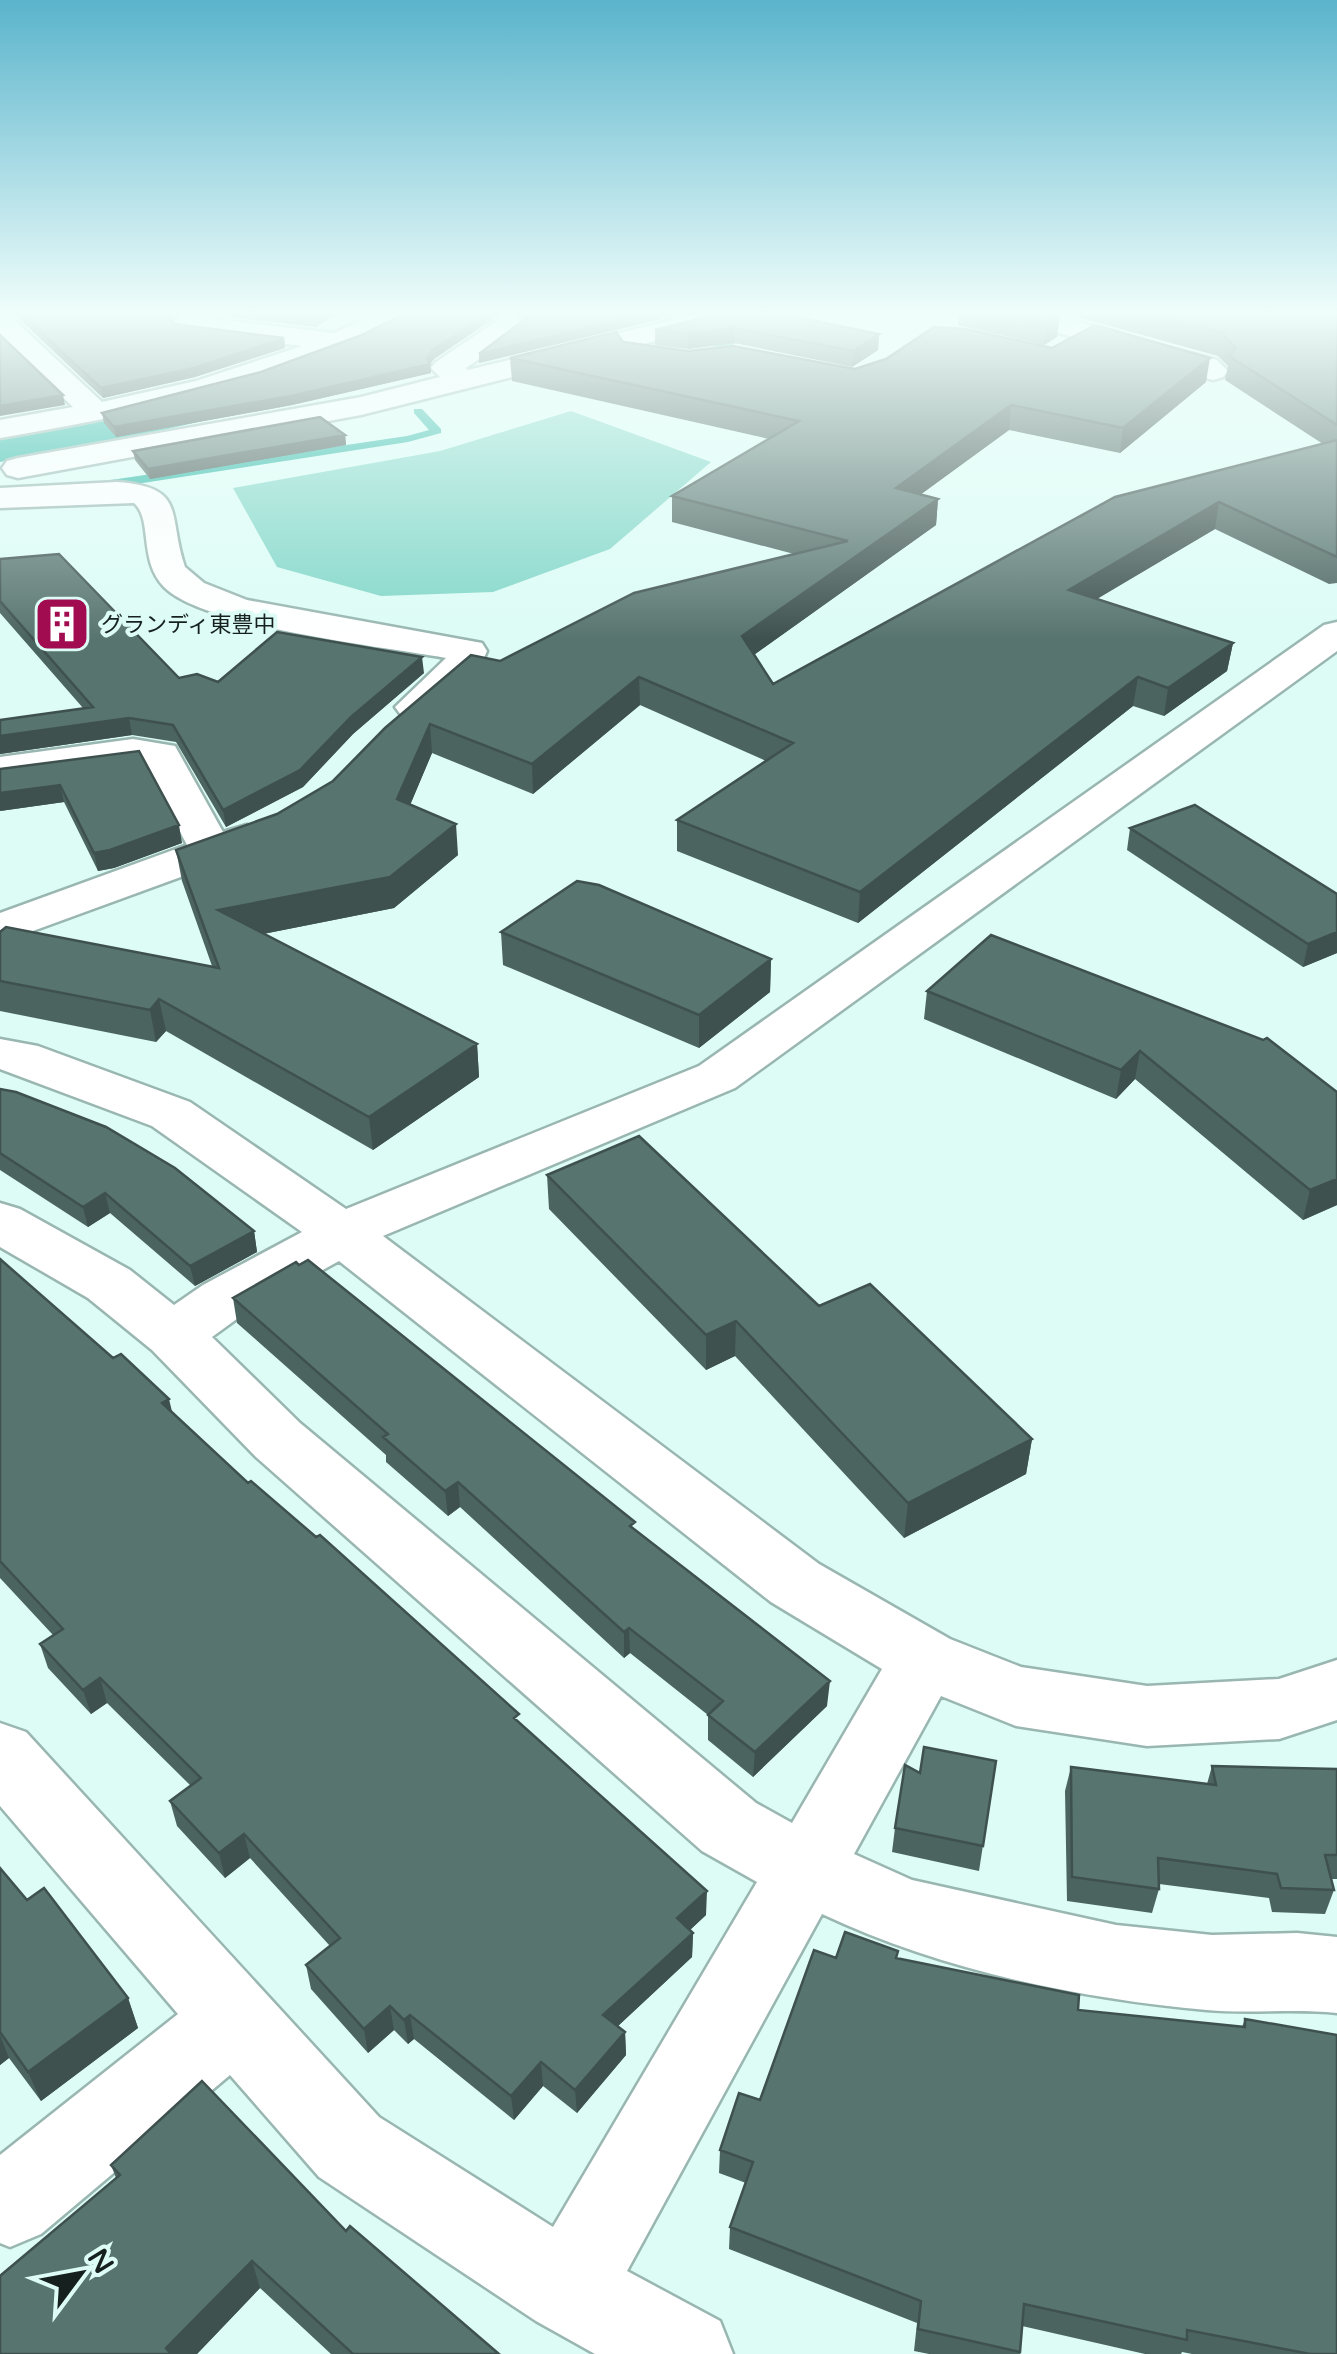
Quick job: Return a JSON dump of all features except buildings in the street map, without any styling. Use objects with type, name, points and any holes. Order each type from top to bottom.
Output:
[{"type":"street","points":[[0,429],[49,421]]},
{"type":"street","points":[[0,471],[290,421]]},
{"type":"street","points":[[0,498],[119,492],[148,497],[156,505],[169,570],[211,600],[265,615],[468,651],[461,668],[382,735]]},
{"type":"street","points":[[173,1335],[224,1299],[413,1199],[717,1077],[1337,634]]},
{"type":"street","points":[[0,770],[132,751],[160,755],[212,851]]},
{"type":"street","points":[[0,929],[278,824]]},
{"type":"street","points":[[0,1054],[20,1057],[171,1114],[342,1234],[795,1583],[925,1658],[1016,1696],[1146,1716],[1279,1709],[1337,1690]]},
{"type":"street","points":[[0,1222],[109,1284],[173,1335],[278,1440],[729,1827],[805,1869],[903,1914],[1116,1962],[1212,1973],[1337,1975]]},
{"type":"street","points":[[568,2289],[925,1658]]},
{"type":"street","points":[[0,1754],[349,2147],[568,2289],[687,2354]]},
{"type":"street","points":[[10,2203],[235,2019]]},
{"type":"green space","points":[[539,421],[598,421],[711,462],[610,549],[493,592],[381,596],[277,567],[233,488],[440,451]]},
{"type":"waterway","points":[[0,443],[125,421]]},
{"type":"waterway","points":[[104,485],[408,439],[437,431],[427,421]]},
{"type":"place","name":"グランディ東豊中","points":[[62,624]]}]
